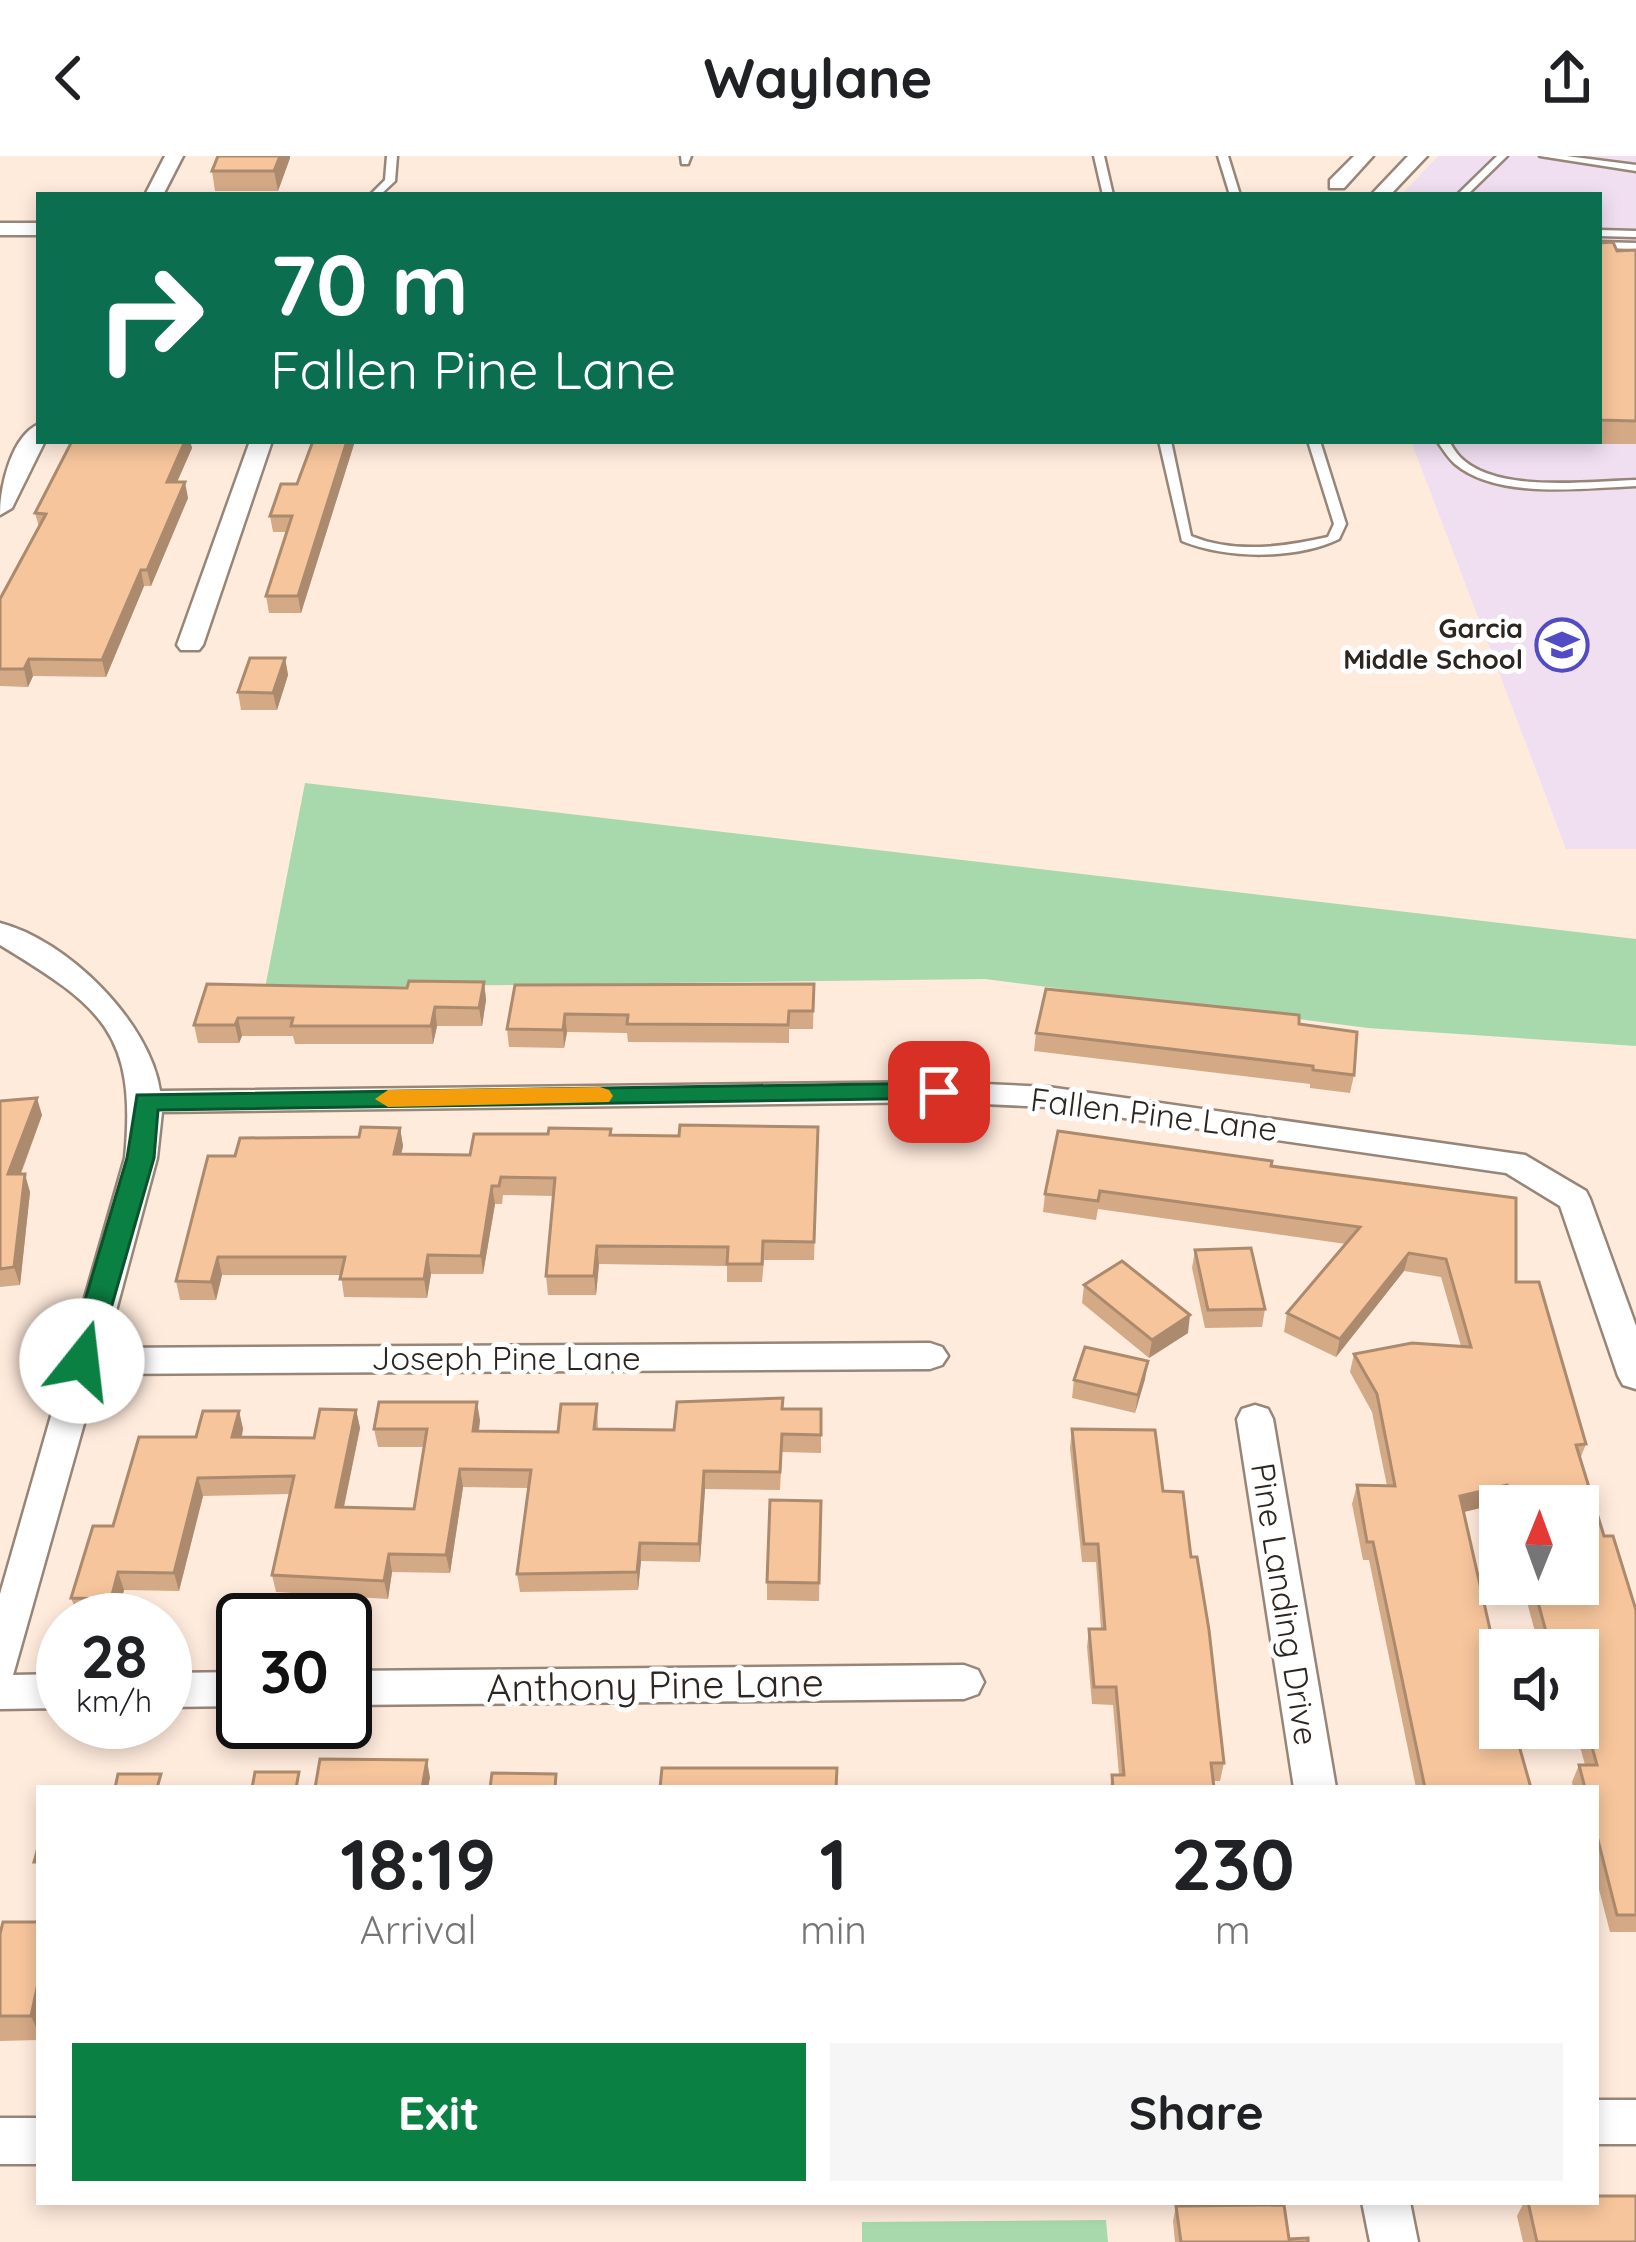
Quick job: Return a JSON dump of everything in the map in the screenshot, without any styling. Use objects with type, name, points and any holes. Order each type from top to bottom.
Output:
[{"type":"street","points":[[155,192],[173,156]]},
{"type":"street","points":[[1337,184],[1364,156]]},
{"type":"street","points":[[1383,192],[1418,156]]},
{"type":"street","points":[[0,229],[36,230]]},
{"type":"street","points":[[0,508],[36,437]]},
{"type":"street","points":[[190,644],[260,444]]},
{"type":"street","points":[[0,932],[73,976],[106,1006],[129,1040],[146,1102],[141,1158],[0,1663]]},
{"type":"street","name":"Fallen Pine Lane","points":[[146,1102],[939,1092],[1048,1097],[1514,1163],[1574,1199],[1636,1376]]},
{"type":"street","name":"Joseph Pine Lane","points":[[82,1361],[930,1356]]},
{"type":"street","name":"Pine Landing Drive","points":[[1255,1419],[1316,1785]]},
{"type":"street","name":"Anthony Pine Lane","points":[[372,1688],[964,1682]]},
{"type":"street","points":[[0,1692],[36,1691]]},
{"type":"street","points":[[1599,2122],[1636,2122]]},
{"type":"street","points":[[0,2141],[36,2140]]},
{"type":"street","points":[[1387,2205],[1394,2242]]},
{"type":"lane","points":[[378,192],[390,181],[392,156]]},
{"type":"lane","points":[[1100,156],[1107,192]]},
{"type":"lane","points":[[1222,156],[1234,192]]},
{"type":"lane","points":[[1465,192],[1502,156]]},
{"type":"lane","points":[[1545,156],[1636,168]]},
{"type":"lane","points":[[1602,233],[1636,233]]},
{"type":"lane","points":[[1602,245],[1636,246]]},
{"type":"lane","points":[[1166,444],[1186,538],[1202,546],[1229,549],[1274,548],[1333,538],[1340,524],[1315,444]]},
{"type":"lane","points":[[1445,444],[1462,468],[1491,480],[1636,483]]},
{"type":"shaded area","name":"Garcia Middle School","points":[[1438,156],[1636,156],[1636,849],[1566,849],[1412,444],[1602,444],[1602,192],[1404,192]]},
{"type":"green space","points":[[305,783],[1636,939],[1636,1046],[1368,1028],[985,979],[265,988]]},
{"type":"green space","points":[[1106,2220],[1108,2242],[862,2242],[862,2222]]},
{"type":"building","points":[[218,156],[280,156],[274,171],[212,171]]},
{"type":"building","points":[[1613,242],[1617,251],[1636,250],[1636,421],[1602,420],[1602,243]]},
{"type":"building","points":[[70,444],[184,444],[167,482],[185,482],[102,660],[29,659],[24,669],[0,669],[0,599],[46,514],[35,513]]},
{"type":"building","points":[[312,444],[346,444],[298,596],[266,596],[292,516],[270,516],[281,484],[297,484]]},
{"type":"building","points":[[250,658],[285,658],[273,693],[238,692]]},
{"type":"building","points":[[409,981],[484,982],[479,1008],[435,1007],[431,1026],[291,1026],[293,1018],[238,1018],[235,1025],[194,1025],[207,984],[407,988]]},
{"type":"building","points":[[814,984],[813,1011],[789,1011],[788,1025],[627,1024],[628,1015],[565,1014],[563,1030],[507,1029],[515,985]]},
{"type":"building","points":[[1046,989],[1299,1015],[1299,1024],[1357,1032],[1354,1075],[1036,1033]]},
{"type":"building","points":[[37,1098],[8,1174],[25,1174],[14,1267],[0,1269],[0,1101]]},
{"type":"building","points":[[680,1125],[818,1127],[814,1242],[763,1241],[762,1264],[727,1264],[728,1247],[597,1246],[594,1276],[546,1276],[555,1178],[501,1177],[499,1186],[492,1186],[481,1256],[428,1255],[424,1279],[340,1279],[345,1257],[218,1257],[211,1282],[176,1281],[208,1156],[235,1156],[240,1138],[359,1137],[361,1127],[400,1128],[394,1154],[470,1155],[474,1134],[548,1134],[549,1128],[679,1136]]},
{"type":"building","points":[[1058,1131],[1272,1161],[1271,1166],[1516,1198],[1516,1282],[1539,1282],[1586,1444],[1576,1445],[1588,1485],[1479,1485],[1479,1492],[1460,1496],[1479,1581],[1479,1605],[1484,1605],[1490,1629],[1479,1629],[1479,1749],[1520,1749],[1530,1785],[1424,1785],[1357,1485],[1395,1486],[1377,1394],[1354,1354],[1412,1343],[1471,1347],[1446,1259],[1409,1253],[1340,1339],[1287,1313],[1360,1227],[1100,1191],[1098,1201],[1045,1194]]},
{"type":"building","points":[[1251,1248],[1265,1309],[1208,1310],[1195,1250]]},
{"type":"building","points":[[1122,1261],[1190,1315],[1152,1340],[1084,1285]]},
{"type":"building","points":[[1085,1347],[1148,1361],[1138,1395],[1074,1380]]},
{"type":"building","points":[[783,1398],[782,1409],[821,1409],[821,1435],[782,1434],[780,1472],[704,1471],[699,1544],[640,1543],[637,1572],[517,1574],[531,1470],[460,1469],[446,1555],[389,1554],[384,1581],[272,1575],[294,1476],[198,1478],[174,1573],[118,1572],[113,1593],[73,1593],[93,1526],[113,1526],[139,1437],[196,1437],[203,1411],[239,1411],[232,1437],[314,1438],[320,1409],[356,1410],[336,1507],[414,1509],[427,1429],[374,1429],[379,1402],[477,1402],[473,1431],[558,1432],[561,1404],[597,1404],[594,1429],[674,1430],[677,1402]]},
{"type":"building","points":[[1072,1429],[1155,1430],[1163,1491],[1183,1492],[1191,1557],[1197,1557],[1224,1763],[1211,1763],[1214,1785],[1113,1785],[1112,1775],[1124,1775],[1116,1687],[1094,1687],[1089,1629],[1105,1629],[1098,1544],[1084,1544]]},
{"type":"building","points":[[770,1500],[821,1501],[819,1583],[767,1582]]},
{"type":"building","points":[[1599,1520],[1604,1536],[1613,1536],[1636,1610],[1636,1915],[1617,1915],[1599,1844],[1599,1785],[1584,1785],[1579,1765],[1597,1765],[1593,1749],[1599,1749],[1599,1629],[1545,1629],[1539,1605],[1599,1605]]},
{"type":"building","points":[[320,1759],[427,1760],[423,1785],[316,1785]]},
{"type":"building","points":[[662,1768],[837,1768],[836,1785],[660,1785]]},
{"type":"building","points":[[255,1772],[299,1772],[297,1785],[253,1785]]},
{"type":"building","points":[[492,1773],[556,1774],[555,1785],[490,1785]]},
{"type":"building","points":[[118,1774],[161,1774],[158,1785],[116,1785]]},
{"type":"building","points":[[3,1922],[36,1922],[36,1993],[31,2016],[0,2016]]},
{"type":"building","points":[[1599,2196],[1636,2196],[1636,2242],[1537,2242],[1529,2205],[1599,2205]]},
{"type":"building","points":[[1284,2205],[1289,2239],[1308,2238],[1308,2242],[1181,2242],[1176,2206]]},
{"type":"slow traffic","points":[[388,1099],[600,1096]]},
{"type":"place","name":"Garcia Middle School","points":[[1562,645]]},
{"type":"route","points":[[82,1361],[141,1158],[146,1102],[939,1092]]}]
